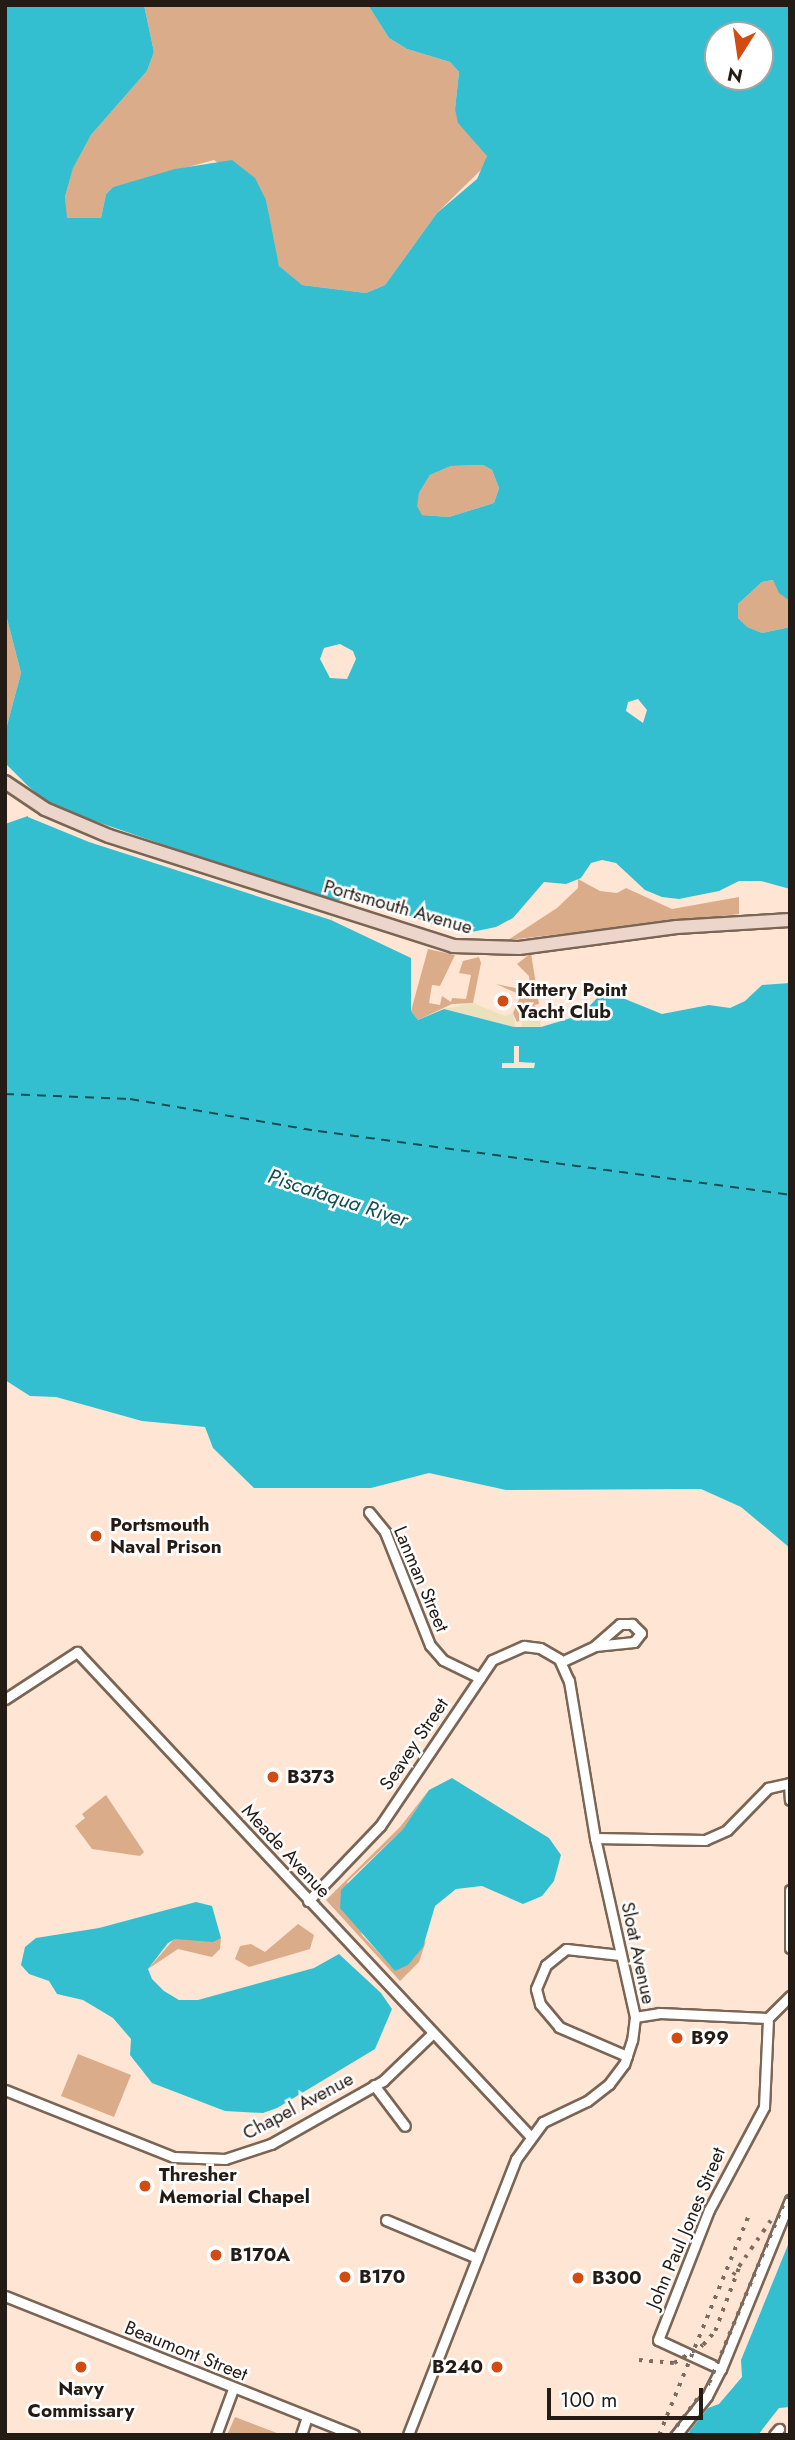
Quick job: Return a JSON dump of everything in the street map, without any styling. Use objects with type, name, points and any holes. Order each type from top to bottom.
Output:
[{"type":"main road","name":"Portsmouth Avenue","points":[[9,786],[58,816],[109,836],[464,947],[519,948],[677,927],[790,920]]},
{"type":"street","name":"Lanman Street","points":[[369,1512],[385,1532],[430,1645],[443,1660],[480,1678]]},
{"type":"street","points":[[561,1662],[595,1646],[620,1624],[632,1624],[641,1633],[634,1642],[595,1646]]},
{"type":"street","name":"Seavey Street","points":[[308,1901],[380,1826],[498,1654],[514,1647],[540,1648],[561,1662]]},
{"type":"street","name":"Meade Avenue","points":[[5,1699],[77,1652],[530,2136]]},
{"type":"street","name":"Sloat Avenue","points":[[408,2435],[506,2180],[530,2136],[550,2117],[598,2093],[619,2072],[627,2056],[635,2017],[595,1838],[569,1681],[561,1662]]},
{"type":"street","points":[[595,1838],[674,1842],[716,1837],[768,1788],[789,1783],[790,1800]]},
{"type":"street","points":[[790,1890],[790,1948]]},
{"type":"street","points":[[620,1955],[566,1949],[546,1965],[536,1989],[540,2004],[559,2027],[582,2040],[627,2056]]},
{"type":"street","points":[[635,2017],[659,2013],[768,2018],[790,1996]]},
{"type":"street","name":"John Paul Jones Street","points":[[721,2369],[658,2340],[709,2210],[764,2107],[768,2018]]},
{"type":"street","name":"Chapel Avenue","points":[[5,2090],[137,2144],[184,2160],[209,2160],[262,2149],[394,2073],[432,2034]]},
{"type":"street","points":[[374,2085],[405,2126]]},
{"type":"street","points":[[676,2435],[707,2396],[721,2369],[790,2200]]},
{"type":"street","points":[[386,2220],[477,2258]]},
{"type":"street","name":"Beaumont Street","points":[[5,2296],[354,2435]]},
{"type":"street","points":[[216,2435],[233,2389]]},
{"type":"street","points":[[301,2435],[307,2417]]},
{"type":"shaded area","points":[[144,5],[368,5],[389,38],[407,49],[450,62],[459,72],[455,109],[469,135],[481,144],[487,156],[484,167],[437,213],[385,285],[366,293],[302,285],[292,279],[279,266],[273,248],[266,200],[214,160],[113,187],[106,194],[101,218],[66,218],[65,197],[73,167],[91,135],[147,71],[154,52]]},
{"type":"shaded area","points":[[483,465],[492,470],[499,488],[494,503],[449,517],[421,515],[416,506],[419,493],[430,475],[451,466]]},
{"type":"shaded area","points":[[774,580],[790,601],[790,627],[762,633],[746,627],[738,618],[738,604],[762,582]]},
{"type":"shaded area","points":[[5,611],[21,673],[5,733]]},
{"type":"shaded area","points":[[578,879],[600,891],[617,893],[626,888],[672,909],[739,897],[739,914],[508,940],[557,908],[578,888]]},
{"type":"shaded area","points":[[428,949],[455,955],[440,986],[432,985],[429,1003],[440,1005],[442,996],[451,1002],[452,998],[466,999],[471,975],[459,973],[463,961],[479,957],[481,963],[473,1003],[452,1004],[418,1020],[411,1011]]},
{"type":"shaded area","points":[[531,953],[539,1004],[534,1005],[539,1012],[517,1022],[513,1013],[521,995],[496,984],[530,991],[529,976],[517,964]]},
{"type":"shaded area","points":[[429,1790],[403,1829],[347,1882],[362,1935],[395,1970],[426,1941],[419,1962],[400,1981],[326,1900],[400,1827]]},
{"type":"shaded area","points":[[106,1795],[144,1852],[140,1856],[92,1849],[75,1826],[85,1818],[82,1814]]},
{"type":"shaded area","points":[[298,1924],[314,1935],[310,1949],[249,1967],[235,1959],[240,1946],[251,1944],[265,1952]]},
{"type":"shaded area","points":[[221,1938],[220,1949],[212,1957],[178,1949],[148,1969],[174,1939]]},
{"type":"shaded area","points":[[78,2054],[131,2075],[114,2117],[61,2096]]},
{"type":"shaded area","points":[[235,2417],[282,2435],[227,2435]]},
{"type":"sand","points":[[473,1003],[505,1016],[513,1013],[516,1028],[444,1009]]},
{"type":"sand","points":[[539,1012],[541,1027],[521,1028],[522,1021]]},
{"type":"water","name":"Piscataqua River","points":[[5,5],[144,5],[154,52],[147,71],[91,135],[73,168],[65,197],[67,218],[101,218],[106,194],[113,187],[175,169],[232,160],[255,178],[266,200],[279,266],[302,285],[366,293],[385,285],[437,213],[477,179],[487,156],[458,123],[455,109],[459,72],[450,62],[407,49],[389,38],[368,5],[790,5],[790,601],[779,593],[773,580],[762,582],[738,604],[738,618],[747,627],[762,633],[790,627],[790,889],[761,881],[739,881],[719,891],[679,899],[662,897],[645,890],[616,863],[602,860],[591,863],[581,878],[566,884],[544,882],[513,918],[496,927],[472,932],[441,927],[355,896],[338,900],[331,920],[411,958],[411,1011],[418,1020],[444,1009],[514,1027],[541,1027],[581,1015],[599,996],[620,997],[662,1014],[709,1005],[730,1008],[745,1001],[762,985],[790,983],[790,1548],[741,1507],[701,1489],[506,1490],[429,1473],[371,1488],[254,1488],[213,1448],[205,1427],[142,1421],[56,1397],[30,1396],[5,1380],[5,824],[28,816],[28,786],[5,763],[5,733],[21,673],[5,611]],"holes":[[[483,465],[492,470],[499,488],[494,503],[449,517],[422,515],[417,506],[419,493],[430,475],[451,466]],[[340,644],[353,651],[356,659],[347,679],[330,678],[320,659],[324,648]],[[638,699],[647,710],[643,723],[626,711],[628,702]]]},
{"type":"water","points":[[452,1778],[549,1838],[561,1855],[554,1881],[542,1896],[523,1904],[482,1886],[456,1889],[435,1906],[423,1947],[408,1965],[395,1971],[340,1908],[341,1890],[403,1829],[429,1790]]},
{"type":"water","points":[[196,1902],[212,1906],[221,1938],[213,1942],[175,1939],[168,1943],[148,1969],[152,1979],[164,1991],[179,2000],[198,2000],[314,1968],[339,1954],[381,1993],[392,2009],[375,2049],[277,2108],[263,2113],[225,2111],[152,2083],[130,2055],[131,2039],[113,2018],[83,2000],[57,1994],[49,1981],[29,1974],[21,1965],[25,1947],[36,1938],[99,1928]]},
{"type":"water","points":[[790,2240],[790,2407],[779,2408],[758,2435],[692,2435],[689,2432],[708,2408],[719,2404],[742,2377],[741,2360]]},
{"type":"pier","points":[[28,786],[47,802],[83,817],[336,904],[331,920],[89,842],[28,817]]},
{"type":"pier","points":[[514,1046],[519,1046],[519,1062],[535,1063],[534,1068],[502,1068],[502,1063],[514,1063]]},
{"type":"ferry route","points":[[5,1094],[130,1099],[318,1131],[790,1195]]},
{"type":"railway","points":[[670,2435],[709,2383],[790,2188]]},
{"type":"railway","points":[[659,2435],[749,2214]]},
{"type":"railway","points":[[733,2275],[771,2220]]},
{"type":"railway","points":[[639,2360],[674,2363],[703,2345],[715,2331],[739,2267]]},
{"type":"place","name":"Kittery Point Yacht Club","points":[[503,1001]]},
{"type":"place","name":"Portsmouth Naval Prison","points":[[96,1536]]},
{"type":"place","name":"B373","points":[[273,1777]]},
{"type":"place","name":"B99","points":[[677,2038]]},
{"type":"place","name":"Thresher Memorial Chapel","points":[[145,2186]]},
{"type":"place","name":"B170A","points":[[216,2255]]},
{"type":"place","name":"B170","points":[[345,2277]]},
{"type":"place","name":"B300","points":[[578,2278]]},
{"type":"place","name":"Navy Commissary","points":[[81,2367]]},
{"type":"place","name":"B240","points":[[497,2367]]}]
